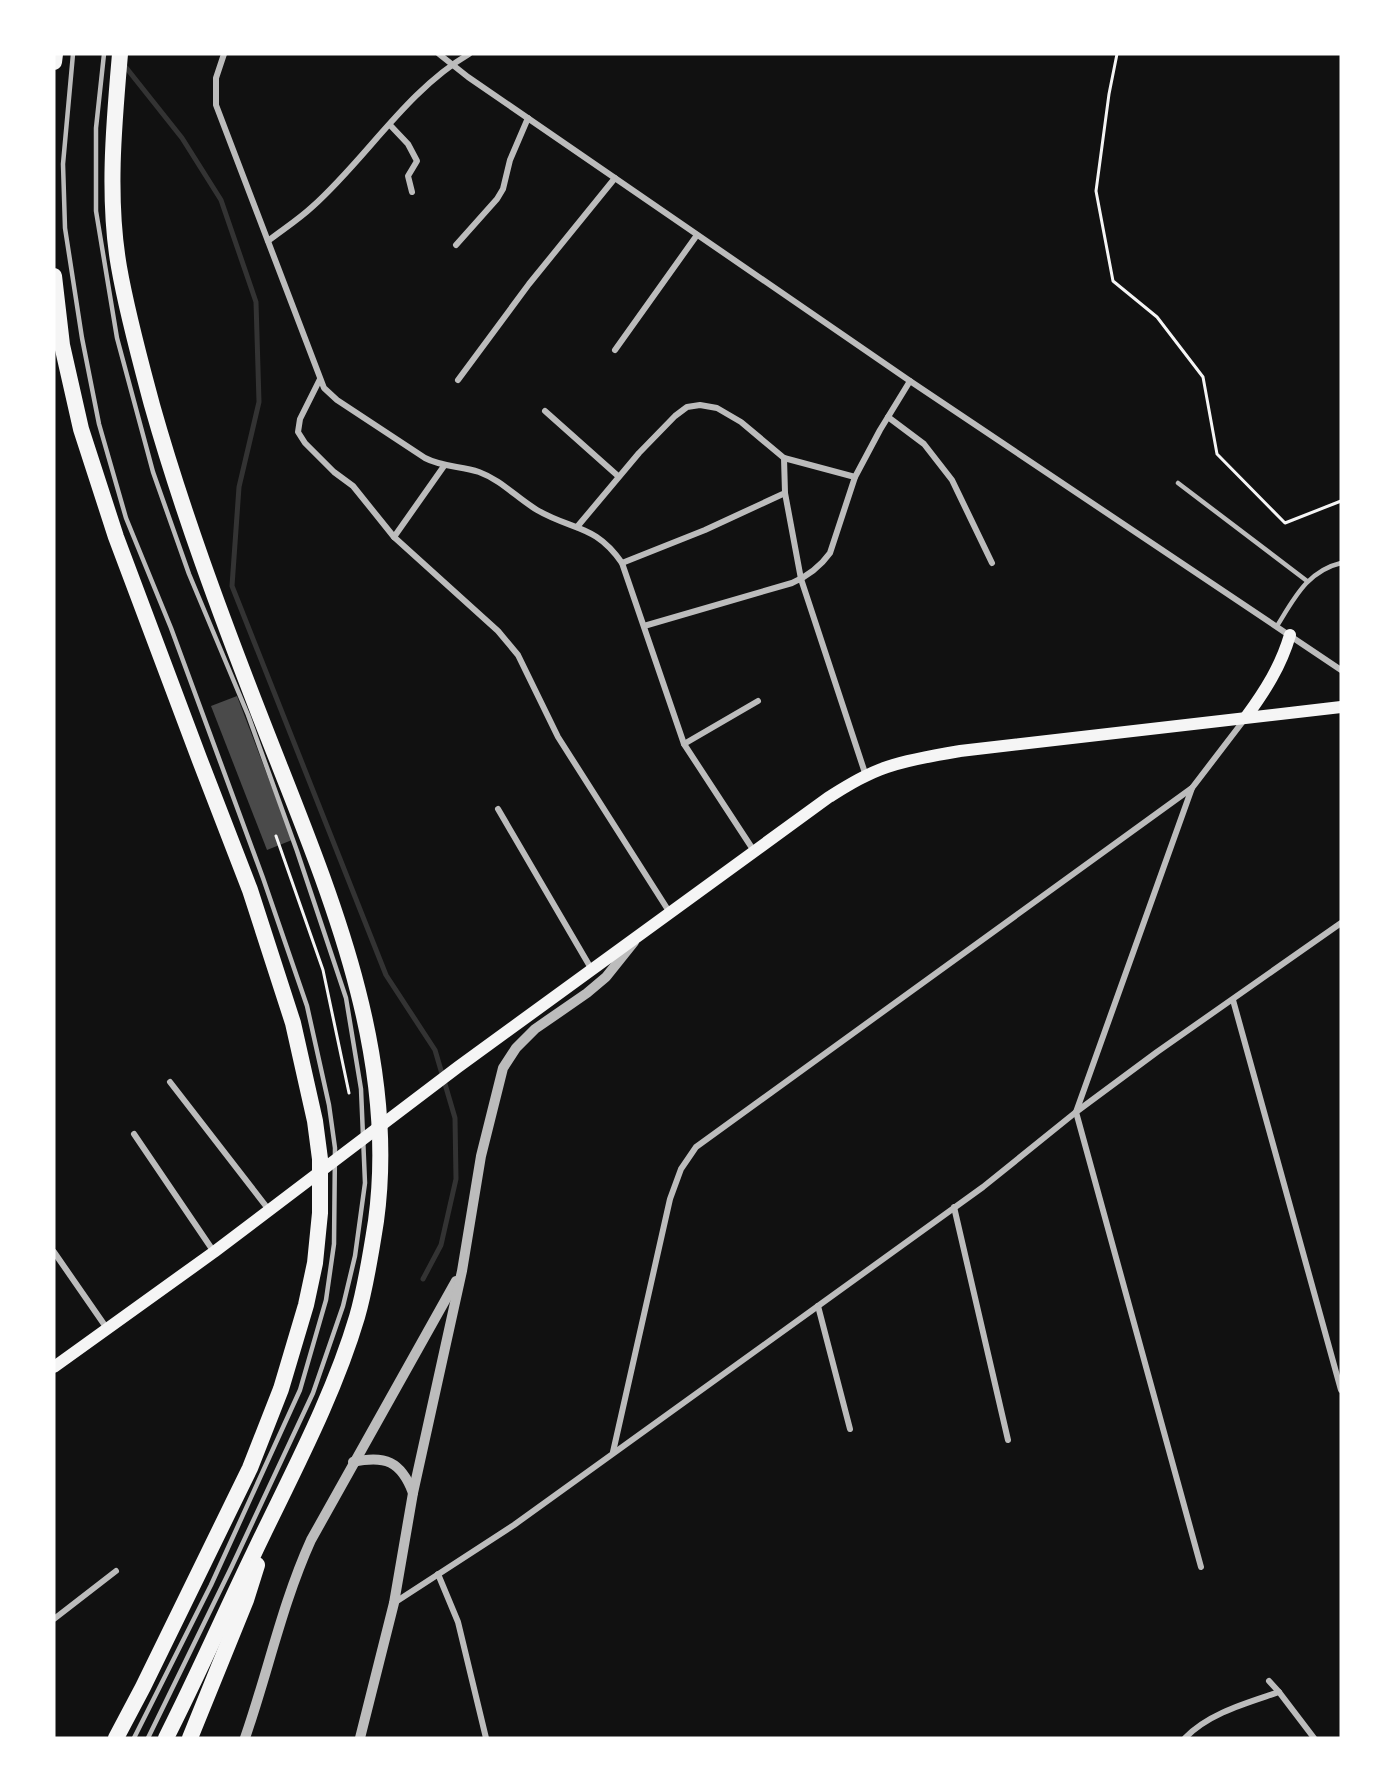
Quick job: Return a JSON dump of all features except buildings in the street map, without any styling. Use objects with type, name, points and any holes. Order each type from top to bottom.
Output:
[{"type":"highway","points":[[54,62],[55,54]]},
{"type":"highway","points":[[120,54],[114,121],[112,186],[118,264],[140,362],[173,478],[210,589],[303,827],[361,999],[376,1076],[380,1166],[376,1218],[367,1273],[357,1317],[336,1377],[166,1738]]},
{"type":"highway","points":[[54,276],[62,345],[81,429],[125,559],[250,890],[293,1023],[315,1121],[320,1159],[320,1213],[315,1263],[306,1305],[281,1389],[250,1468],[143,1688],[116,1738]]},
{"type":"highway","points":[[190,1738],[246,1600],[276,1508]]},
{"type":"main road","points":[[1246,717],[1272,679],[1286,651],[1290,635]]},
{"type":"main road","points":[[54,1367],[214,1252],[425,1091],[671,914],[754,851],[829,797],[866,776],[921,758],[960,751],[1341,707]]},
{"type":"street","points":[[224,54],[216,78],[216,105],[320,379],[329,394],[425,458],[444,466],[489,476],[537,510],[603,540],[622,563],[684,744],[754,851]]},
{"type":"street","points":[[438,54],[910,381],[1341,670]]},
{"type":"street","points":[[268,241],[312,207],[451,65],[469,54]]},
{"type":"street","points":[[456,245],[497,199],[503,189],[510,160],[528,118]]},
{"type":"street","points":[[390,125],[408,144],[417,161],[408,176],[412,192]]},
{"type":"street","points":[[458,380],[529,284],[615,178]]},
{"type":"street","points":[[615,350],[698,235]]},
{"type":"street","points":[[320,379],[300,419],[298,432],[305,443],[334,472],[353,486],[394,537],[498,631],[518,656],[558,736],[671,914]]},
{"type":"street","points":[[644,627],[750,597],[801,579],[823,562],[830,553],[855,477],[910,381]]},
{"type":"street","points":[[577,527],[618,476],[675,416],[687,407],[700,405],[717,408],[741,422],[784,458],[855,477]]},
{"type":"street","points":[[545,411],[618,476]]},
{"type":"street","points":[[888,417],[924,444],[942,465],[952,480],[992,562]]},
{"type":"street","points":[[784,458],[785,493],[801,579],[866,776]]},
{"type":"street","points":[[394,537],[444,466]]},
{"type":"street","points":[[622,563],[705,530],[785,493]]},
{"type":"street","points":[[684,744],[758,701]]},
{"type":"street","points":[[613,1452],[670,1199],[681,1169],[696,1148],[1192,788],[1246,717]]},
{"type":"street","points":[[1192,788],[1076,1112],[1202,1567]]},
{"type":"street","points":[[498,809],[592,970]]},
{"type":"street","points":[[394,1603],[514,1525],[983,1186],[1076,1112],[1157,1052],[1341,922]]},
{"type":"street","points":[[360,1738],[394,1603],[413,1493],[462,1271],[481,1156],[503,1068],[516,1048],[536,1029],[606,977],[636,939]]},
{"type":"street","points":[[1233,1000],[1341,1390]]},
{"type":"street","points":[[170,1082],[269,1210]]},
{"type":"street","points":[[134,1134],[214,1252]]},
{"type":"street","points":[[954,1207],[1008,1440]]},
{"type":"street","points":[[54,1252],[108,1330]]},
{"type":"street","points":[[245,1738],[294,1576],[311,1539],[352,1462],[462,1271]]},
{"type":"street","points":[[818,1306],[850,1429]]},
{"type":"street","points":[[352,1462],[382,1459],[398,1466],[408,1479],[413,1493]]},
{"type":"street","points":[[54,1619],[116,1571]]},
{"type":"street","points":[[438,1574],[458,1622],[486,1738]]},
{"type":"street","points":[[1269,1681],[1314,1738]]},
{"type":"street","points":[[1185,1738],[1208,1720],[1279,1692]]},
{"type":"lane","points":[[73,54],[63,164],[65,228],[82,338],[99,424],[126,518],[171,628],[263,878],[307,1006],[329,1105],[335,1148],[334,1244],[326,1300],[300,1390],[211,1585],[134,1738]]},
{"type":"lane","points":[[104,54],[96,128],[96,210],[117,338],[153,472],[189,574],[248,715],[346,998],[361,1089],[365,1183],[355,1256],[343,1306],[313,1393],[148,1738]]},
{"type":"lane","points":[[1178,483],[1307,581]]},
{"type":"lane","points":[[1277,626],[1307,581],[1333,565],[1341,563]]},
{"type":"path","points":[[1117,54],[1109,94],[1096,191],[1113,281],[1156,317],[1203,377],[1216,454],[1285,523],[1341,501]]},
{"type":"path","points":[[276,836],[322,970],[337,1038]]},
{"type":"waterway","points":[[124,65],[182,138],[221,200],[256,302],[259,402],[239,487],[232,586],[386,975],[435,1050],[455,1118],[456,1179],[441,1245],[423,1279]]}]
